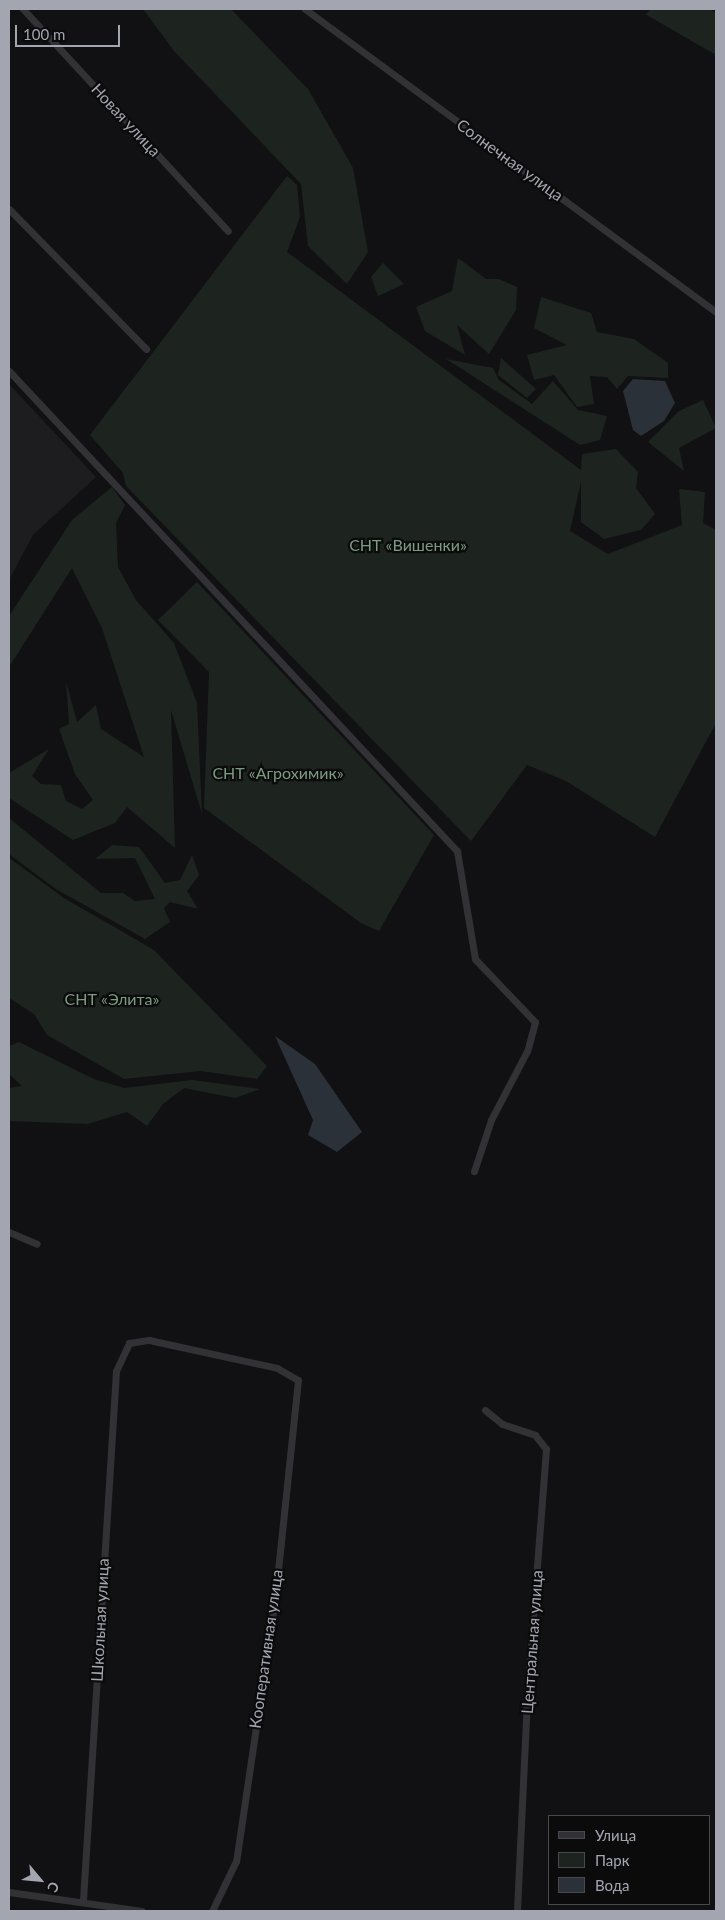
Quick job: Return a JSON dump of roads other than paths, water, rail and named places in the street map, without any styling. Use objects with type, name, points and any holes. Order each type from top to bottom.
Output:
[{"type":"street","name":"Новая улица","points":[[23,9],[228,231]]},
{"type":"street","name":"Солнечная улица","points":[[305,9],[716,312]]},
{"type":"street","points":[[9,209],[146,349]]},
{"type":"street","points":[[9,372],[457,852],[475,958],[535,1022],[527,1051],[491,1120],[474,1171]]},
{"type":"street","points":[[9,1232],[37,1244]]},
{"type":"street","name":"Кооперативная улица","points":[[129,1343],[149,1340],[240,1358],[290,1372],[298,1380],[275,1598],[267,1625],[236,1861],[212,1911]]},
{"type":"street","name":"Школьная улица","points":[[83,1900],[104,1523],[116,1371],[129,1343]]},
{"type":"street","name":"Центральная улица","points":[[485,1410],[502,1424],[535,1435],[546,1450],[527,1698],[517,1911]]},
{"type":"street","points":[[9,1892],[83,1900],[142,1911]]},
{"type":"water","points":[[633,379],[665,381],[675,403],[664,421],[641,436],[633,430],[623,391]]},
{"type":"water","points":[[275,1036],[315,1064],[362,1132],[337,1152],[308,1135],[313,1120]]},
{"type":"park label","name":"СНТ «Вишенки»","points":[[408,545]]},
{"type":"park label","name":"СНТ «Агрохимик»","points":[[278,773]]},
{"type":"park label","name":"СНТ «Элита»","points":[[112,999]]}]
